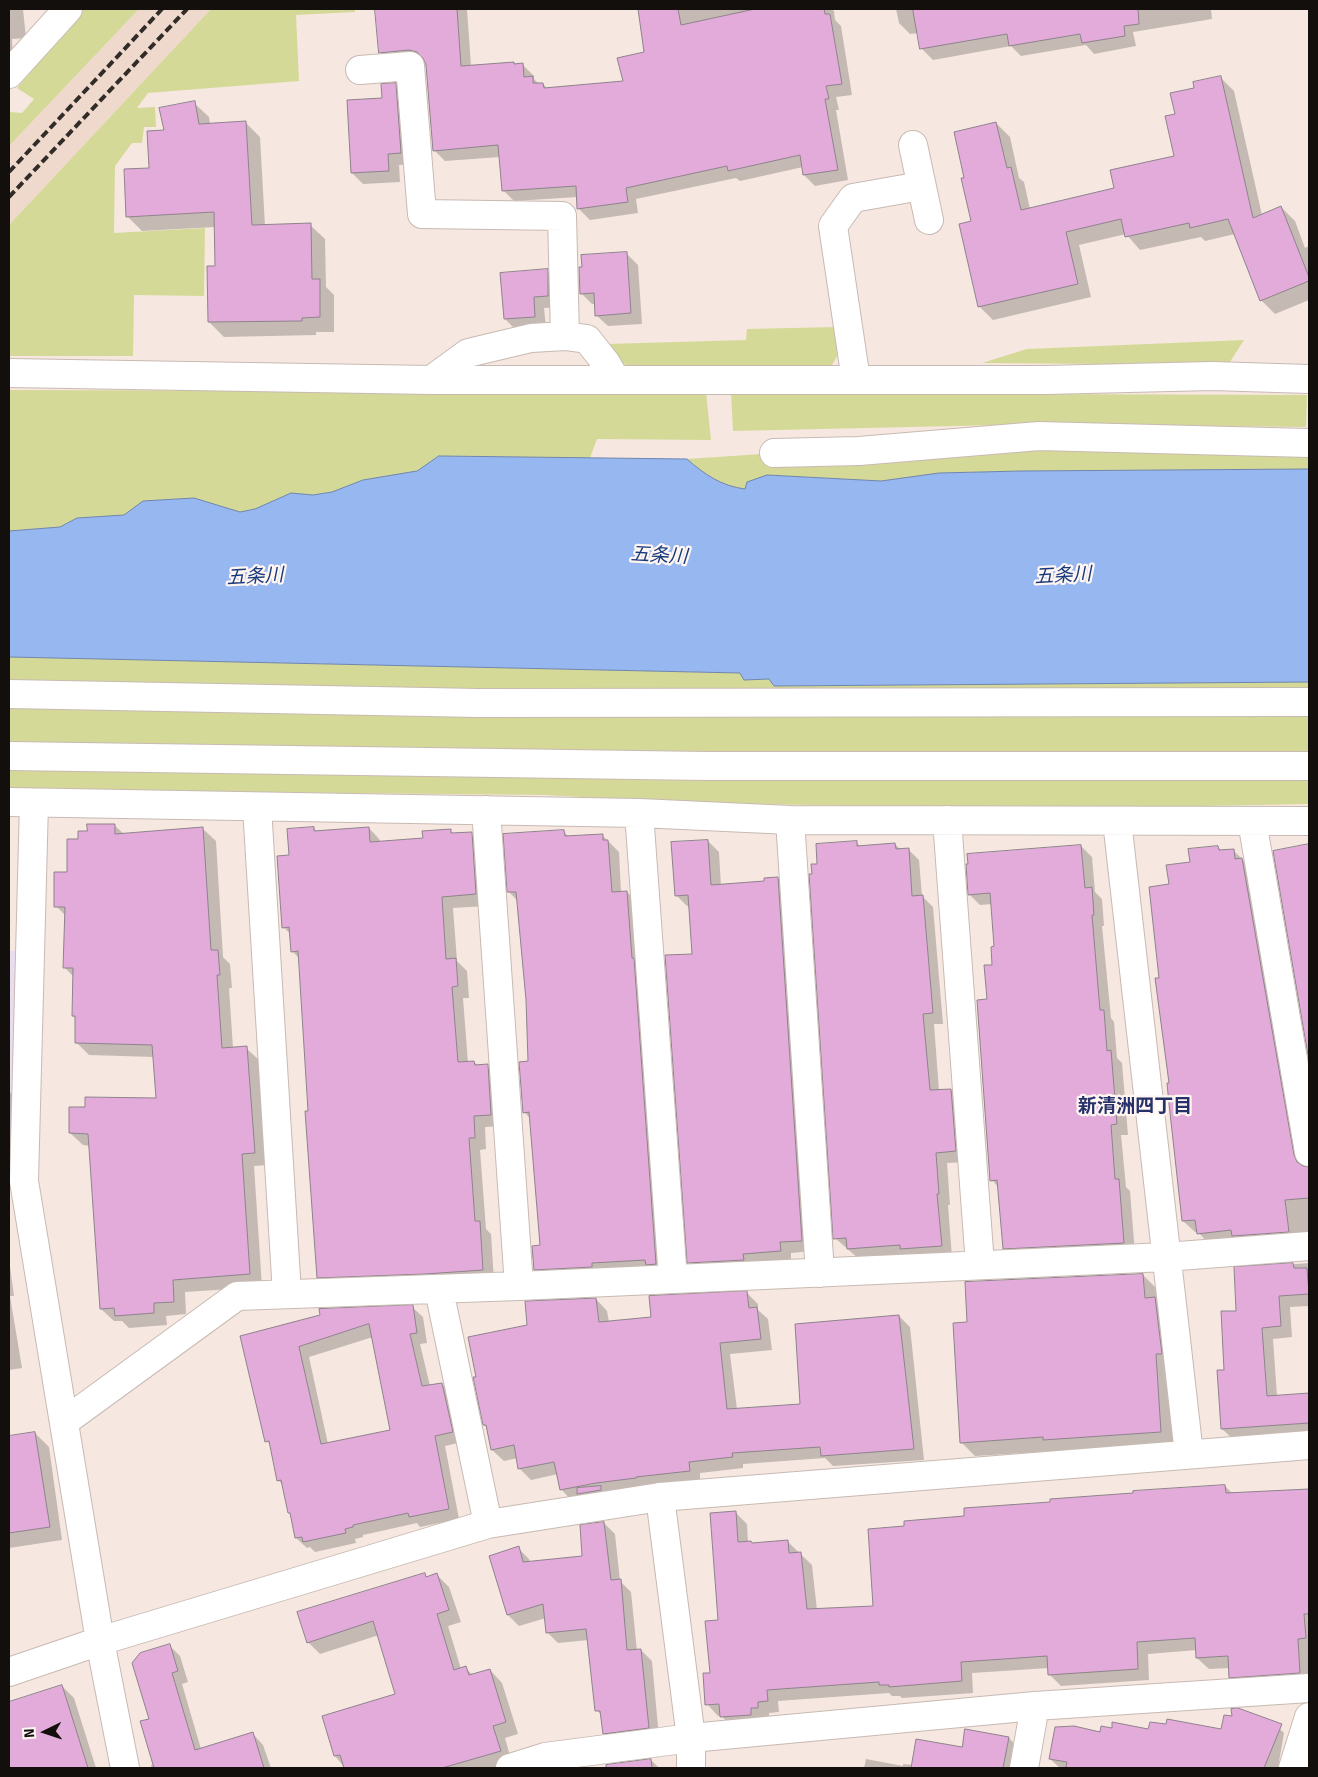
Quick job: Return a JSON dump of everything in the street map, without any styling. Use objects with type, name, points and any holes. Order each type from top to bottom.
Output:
[{"type":"street","points":[[9,74],[68,9]]},
{"type":"street","points":[[360,70],[410,66],[422,214],[562,216],[565,336]]},
{"type":"street","points":[[913,145],[929,220]]},
{"type":"street","points":[[856,380],[833,226],[853,198],[921,186]]},
{"type":"street","points":[[431,380],[468,353],[531,338],[565,336],[587,339],[606,363],[616,380]]},
{"type":"street","points":[[9,373],[431,380],[1046,380],[1193,376],[1309,379]]},
{"type":"street","points":[[774,454],[858,451],[1039,436],[1309,443]]},
{"type":"street","points":[[9,694],[478,703],[1309,702]]},
{"type":"street","points":[[9,756],[707,766],[1309,766]]},
{"type":"street","points":[[125,1768],[100,1641],[64,1422],[16,1181],[22,803],[639,813],[790,820],[1309,821]]},
{"type":"street","points":[[257,807],[286,1294]]},
{"type":"street","points":[[486,810],[519,1286]]},
{"type":"street","points":[[639,813],[674,1279]]},
{"type":"street","points":[[790,820],[820,1273]]},
{"type":"street","points":[[947,820],[980,1266]]},
{"type":"street","points":[[1117,821],[1189,1454]]},
{"type":"street","points":[[1252,821],[1309,1152]]},
{"type":"street","points":[[64,1422],[237,1296],[439,1290],[980,1266],[1166,1257],[1309,1246]]},
{"type":"street","points":[[439,1290],[488,1524]]},
{"type":"street","points":[[9,1672],[100,1641],[488,1524],[660,1497],[1309,1445]]},
{"type":"street","points":[[660,1497],[691,1738],[691,1768]]},
{"type":"street","points":[[510,1768],[545,1757],[691,1738],[1034,1706],[1309,1688]]},
{"type":"street","points":[[1024,1768],[1034,1706]]},
{"type":"street","points":[[1293,1768],[1309,1717]]},
{"type":"shaded area","points":[[139,9],[211,9],[9,225],[9,146]]},
{"type":"shaded area","points":[[9,951],[18,951],[13,1155],[9,1159]]},
{"type":"green space","points":[[84,9],[139,9],[9,146],[9,112],[22,113],[34,99],[17,88]]},
{"type":"green space","points":[[211,9],[355,9],[355,12],[296,15],[299,81],[148,93],[137,108],[155,107],[156,127],[144,127],[142,143],[132,143],[115,166],[114,233],[205,228],[204,296],[134,295],[133,356],[9,356],[9,225]]},
{"type":"green space","points":[[836,327],[837,356],[830,369],[632,368],[618,361],[606,344],[746,340],[747,329]]},
{"type":"green space","points":[[1244,340],[1228,365],[982,363],[1027,349]]},
{"type":"green space","points":[[9,390],[706,392],[711,440],[597,439],[590,458],[439,456],[418,471],[363,480],[332,492],[313,495],[291,493],[255,509],[240,512],[194,498],[144,501],[124,515],[77,518],[60,527],[9,531]]},
{"type":"green space","points":[[731,393],[1307,395],[1306,427],[1043,424],[733,431]]},
{"type":"green space","points":[[1036,446],[1309,451],[1309,469],[939,473],[881,481],[767,475],[745,489],[730,488],[706,476],[687,459],[762,454]]},
{"type":"green space","points":[[9,657],[740,673],[745,680],[769,679],[774,686],[1309,682],[1309,691],[716,693],[9,687]]},
{"type":"green space","points":[[9,701],[1309,708],[1309,754],[696,757],[9,742]]},
{"type":"green space","points":[[9,768],[1309,778],[1309,804],[1042,809],[699,803],[544,795],[31,790],[9,789]]},
{"type":"water","name":"五条川","points":[[439,456],[687,459],[713,478],[728,485],[745,489],[747,482],[767,475],[881,481],[939,473],[1309,469],[1309,682],[774,686],[769,679],[744,680],[740,673],[9,657],[9,531],[60,527],[77,518],[124,515],[143,501],[194,498],[240,512],[255,509],[291,493],[313,495],[332,492],[363,480],[417,471]]},
{"type":"building","points":[[375,9],[457,9],[461,66],[523,63],[524,77],[533,76],[533,83],[543,83],[544,88],[623,81],[617,58],[644,52],[638,9],[678,9],[681,25],[755,9],[824,9],[825,14],[830,14],[842,84],[826,86],[829,99],[825,99],[838,170],[803,175],[800,155],[728,171],[727,166],[626,188],[628,202],[577,209],[576,186],[502,191],[498,145],[433,151],[426,65],[423,58],[417,52],[409,50],[379,53]]},
{"type":"building","points":[[913,9],[1138,9],[1139,24],[1124,26],[1125,36],[1082,43],[1080,34],[1009,46],[1007,34],[920,49]]},
{"type":"building","points":[[1221,76],[1253,218],[1281,206],[1309,281],[1260,301],[1228,219],[1190,228],[1189,223],[1125,237],[1121,219],[1066,232],[1078,284],[978,307],[959,224],[971,221],[961,178],[964,178],[954,132],[996,122],[1007,168],[1011,167],[1021,210],[1114,188],[1110,170],[1174,156],[1165,116],[1175,114],[1170,93],[1194,88],[1193,82]]},
{"type":"building","points":[[396,83],[401,153],[388,154],[389,171],[351,173],[347,100],[382,98],[381,84]]},
{"type":"building","points":[[195,101],[199,124],[246,121],[252,225],[311,223],[312,279],[320,279],[320,317],[302,318],[302,321],[208,322],[207,266],[215,266],[214,212],[126,217],[124,169],[149,168],[147,131],[164,130],[159,108]]},
{"type":"building","points":[[627,252],[631,313],[595,316],[594,293],[580,294],[579,267],[582,267],[581,255]]},
{"type":"building","points":[[548,269],[548,296],[534,297],[535,317],[504,319],[500,273]]},
{"type":"building","points":[[87,824],[115,824],[115,834],[203,827],[211,950],[218,950],[220,975],[217,975],[222,1048],[247,1046],[255,1153],[242,1154],[250,1274],[173,1280],[174,1302],[154,1303],[154,1313],[115,1316],[114,1308],[100,1309],[88,1134],[69,1133],[69,1107],[85,1107],[85,1097],[156,1098],[152,1045],[75,1043],[75,1016],[72,1016],[73,968],[63,968],[65,907],[54,907],[54,872],[67,872],[67,839],[78,839],[78,831],[87,831]]},
{"type":"building","points":[[314,827],[314,831],[369,827],[370,842],[423,838],[422,831],[451,829],[451,833],[472,832],[476,894],[442,897],[446,959],[456,958],[458,986],[452,987],[458,1062],[474,1061],[475,1065],[488,1064],[491,1115],[474,1116],[475,1138],[469,1138],[475,1221],[480,1221],[483,1270],[317,1278],[305,1111],[308,1111],[298,951],[291,952],[289,927],[282,928],[277,856],[289,855],[287,829]]},
{"type":"building","points":[[564,830],[565,836],[603,834],[603,840],[608,840],[612,892],[627,891],[632,958],[634,958],[656,1264],[646,1265],[645,1260],[592,1263],[592,1267],[534,1270],[532,1246],[540,1245],[529,1112],[523,1113],[519,1062],[528,1061],[526,1000],[516,892],[507,892],[503,834]]},
{"type":"building","points":[[708,840],[711,885],[764,881],[764,878],[778,877],[802,1241],[780,1242],[781,1251],[743,1254],[744,1260],[687,1263],[665,955],[692,954],[688,895],[675,896],[671,842]]},
{"type":"building","points":[[857,841],[857,846],[895,843],[896,849],[909,848],[912,896],[923,895],[933,1013],[923,1014],[930,1090],[951,1089],[956,1151],[936,1153],[939,1194],[937,1194],[942,1246],[900,1249],[900,1245],[847,1249],[846,1238],[833,1239],[809,874],[812,874],[811,864],[817,864],[816,844]]},
{"type":"building","points":[[1309,844],[1309,1061],[1273,851]]},
{"type":"building","points":[[1081,845],[1085,888],[1092,887],[1094,915],[1092,915],[1100,1010],[1104,1010],[1107,1051],[1111,1050],[1117,1124],[1111,1125],[1115,1179],[1119,1179],[1124,1243],[1003,1249],[997,1180],[990,1181],[977,1000],[987,999],[984,965],[992,965],[991,947],[994,946],[990,893],[968,895],[967,854]]},
{"type":"building","points":[[1218,846],[1219,850],[1234,849],[1235,859],[1242,858],[1294,1155],[1297,1162],[1309,1167],[1309,1198],[1285,1200],[1289,1232],[1232,1236],[1231,1230],[1197,1234],[1195,1220],[1182,1221],[1167,1083],[1169,1083],[1155,978],[1159,978],[1149,887],[1169,884],[1166,865],[1190,862],[1188,849]]},
{"type":"building","points":[[1293,1263],[1294,1268],[1307,1268],[1309,1294],[1279,1296],[1281,1326],[1262,1328],[1267,1396],[1309,1393],[1309,1423],[1221,1429],[1217,1370],[1224,1370],[1221,1311],[1236,1311],[1234,1267]]},
{"type":"building","points":[[1143,1274],[1145,1298],[1155,1297],[1162,1354],[1156,1354],[1161,1432],[1043,1440],[1043,1437],[960,1443],[953,1323],[967,1322],[965,1282]]},
{"type":"building","points":[[747,1291],[749,1308],[757,1307],[761,1339],[720,1343],[727,1409],[800,1404],[795,1324],[899,1315],[914,1449],[821,1456],[820,1447],[732,1453],[733,1457],[689,1462],[690,1471],[636,1477],[560,1490],[554,1462],[518,1469],[514,1445],[491,1450],[486,1425],[483,1425],[473,1377],[476,1377],[468,1337],[527,1325],[525,1301],[596,1298],[599,1322],[651,1317],[649,1296]]},
{"type":"building","points":[[413,1305],[417,1333],[410,1334],[422,1386],[442,1383],[453,1432],[435,1436],[449,1509],[409,1517],[408,1513],[353,1525],[353,1527],[345,1529],[346,1533],[303,1542],[302,1537],[295,1538],[281,1480],[277,1481],[269,1441],[265,1442],[240,1336],[320,1315],[319,1309]],"holes":[[[369,1324],[390,1430],[321,1444],[299,1347]]]},
{"type":"building","points":[[35,1432],[50,1527],[9,1533],[9,1436]]},
{"type":"building","points":[[1225,1485],[1226,1493],[1309,1489],[1309,1614],[1304,1614],[1306,1638],[1298,1639],[1300,1673],[1229,1678],[1228,1656],[1196,1658],[1195,1638],[1137,1642],[1138,1669],[1048,1675],[1047,1656],[961,1662],[962,1681],[889,1687],[889,1685],[879,1685],[879,1682],[767,1690],[768,1701],[758,1702],[758,1708],[751,1708],[751,1715],[720,1717],[719,1704],[705,1705],[703,1673],[710,1673],[705,1621],[718,1620],[710,1513],[736,1511],[738,1542],[751,1541],[752,1543],[788,1540],[789,1553],[801,1552],[807,1609],[873,1606],[868,1529],[904,1526],[904,1521],[964,1516],[964,1508],[1050,1502],[1050,1499],[1133,1493],[1133,1491]]},
{"type":"building","points":[[601,1486],[601,1490],[577,1494],[577,1488]]},
{"type":"building","points":[[604,1522],[611,1580],[621,1579],[627,1650],[641,1649],[649,1728],[603,1734],[600,1711],[595,1711],[586,1629],[546,1633],[543,1604],[507,1615],[489,1556],[519,1546],[523,1562],[582,1556],[580,1525]]},
{"type":"building","points":[[425,1573],[426,1577],[437,1573],[449,1610],[437,1614],[454,1670],[466,1666],[469,1675],[490,1669],[506,1722],[493,1726],[501,1751],[442,1768],[344,1768],[340,1755],[334,1756],[322,1716],[395,1694],[373,1621],[307,1643],[297,1612]]},
{"type":"building","points":[[170,1644],[178,1671],[172,1673],[195,1750],[253,1732],[264,1768],[154,1768],[140,1721],[149,1719],[132,1663],[140,1653]]},
{"type":"building","points":[[62,1685],[88,1768],[9,1768],[9,1702]]},
{"type":"building","points":[[1238,1708],[1282,1724],[1264,1768],[1066,1768],[1067,1762],[1049,1759],[1055,1727],[1074,1726],[1100,1732],[1101,1726],[1112,1728],[1112,1722],[1148,1729],[1150,1722],[1166,1724],[1167,1719],[1221,1729],[1224,1715],[1232,1716],[1231,1709]]},
{"type":"building","points":[[965,1729],[1009,1737],[1003,1768],[911,1768],[916,1739],[962,1747]]},
{"type":"building","points":[[651,1759],[652,1768],[606,1768],[606,1765]]},
{"type":"railway","points":[[9,172],[162,9]]},
{"type":"railway","points":[[9,197],[187,9]]},
{"type":"district","name":"新清洲四丁目","points":[[1135,1107]]}]
